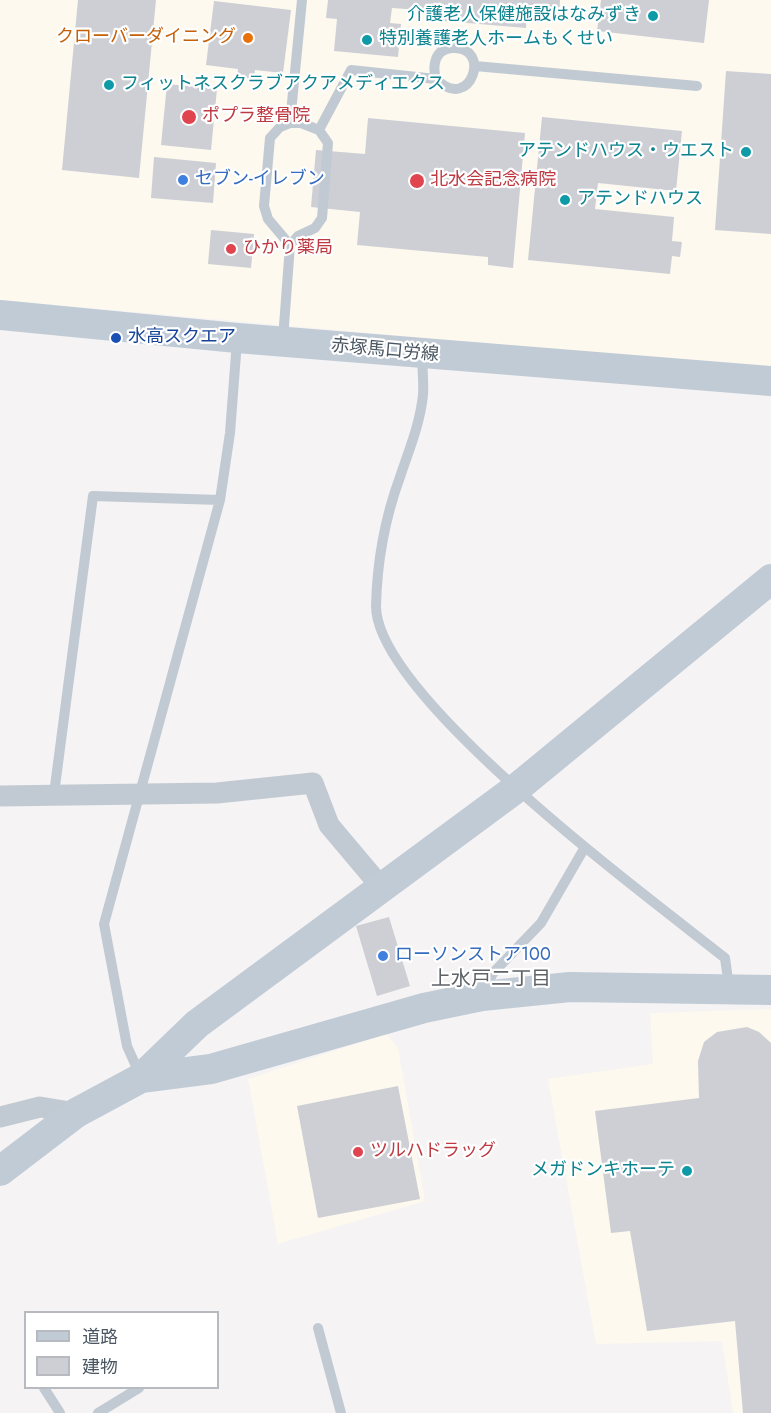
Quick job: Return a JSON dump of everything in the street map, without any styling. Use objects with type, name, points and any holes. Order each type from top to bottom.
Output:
[{"type":"street","name":"赤塚馬口労線","points":[[0,315],[422,354],[771,381]]},
{"type":"street","points":[[0,1171],[76,1113],[141,1078],[197,1024],[518,787],[771,579]]},
{"type":"street","points":[[0,796],[217,793],[313,783],[329,825],[382,888]]},
{"type":"street","points":[[141,1078],[211,1069],[424,1008],[482,996],[570,987],[771,990]]},
{"type":"street","points":[[0,1117],[40,1107],[76,1113]]},
{"type":"lane","points":[[290,123],[302,0]]},
{"type":"lane","points":[[460,48],[469,53],[475,66],[470,81],[462,87],[452,89],[443,86],[436,79],[433,69],[435,59],[441,51],[460,48]]},
{"type":"lane","points":[[475,66],[697,86]]},
{"type":"lane","points":[[319,130],[351,70],[436,79]]},
{"type":"lane","points":[[283,342],[291,245],[298,236],[315,228],[322,218],[328,143],[319,130],[312,125],[290,123],[276,130],[270,138],[264,206],[268,219],[291,245]]},
{"type":"lane","points":[[141,1078],[127,1046],[104,924],[220,500],[230,433],[237,338]]},
{"type":"lane","points":[[422,354],[423,394],[415,437],[386,524],[376,610],[382,635],[393,657],[444,721],[585,848],[725,958],[729,990]]},
{"type":"lane","points":[[54,794],[93,496],[220,500]]},
{"type":"lane","points":[[482,996],[492,973],[541,923],[585,848]]},
{"type":"lane","points":[[318,1328],[341,1413]]},
{"type":"lane","points":[[45,1389],[60,1413]]},
{"type":"lane","points":[[98,1413],[137,1389]]},
{"type":"shaded area","name":"水高スクエア","points":[[0,0],[771,0],[771,369],[0,300]]},
{"type":"shaded area","name":"メガドンキホーテ","points":[[771,1009],[771,1413],[733,1413],[722,1341],[596,1344],[548,1079],[653,1064],[650,1013]]},
{"type":"shaded area","points":[[386,1034],[398,1048],[425,1201],[278,1244],[248,1079]]},
{"type":"building","name":"フィットネスクラブアクアメディエクス","points":[[78,0],[156,0],[139,178],[62,170]]},
{"type":"building","name":"特別養護老人ホームもくせい","points":[[328,0],[560,0],[559,17],[527,14],[526,28],[432,20],[433,11],[392,8],[390,23],[401,24],[398,57],[334,51],[337,19],[326,18]]},
{"type":"building","name":"介護老人保健施設はなみずき","points":[[601,0],[709,0],[704,43],[597,31]]},
{"type":"building","name":"クローバーダイニング","points":[[214,1],[291,10],[283,73],[255,70],[254,79],[237,77],[238,69],[206,65]]},
{"type":"building","name":"アテンドハウス・ウエスト","points":[[726,71],[771,74],[771,234],[715,230]]},
{"type":"building","name":"ポプラ整骨院","points":[[167,84],[217,89],[211,150],[161,145]]},
{"type":"building","name":"アテンドハウス","points":[[542,117],[682,131],[676,191],[598,183],[595,209],[674,217],[672,241],[682,242],[680,257],[672,256],[670,274],[528,260]]},
{"type":"building","name":"北水会記念病院","points":[[368,118],[525,133],[513,268],[488,265],[488,257],[357,245],[360,212],[311,207],[316,150],[365,154]]},
{"type":"building","name":"セブン-イレブン","points":[[154,157],[216,163],[213,203],[151,198]]},
{"type":"building","name":"ひかり薬局","points":[[211,230],[254,234],[251,268],[208,264]]},
{"type":"building","name":"ローソンストア100","points":[[389,917],[410,986],[377,996],[356,926]]},
{"type":"building","name":"メガドンキホーテ","points":[[747,1027],[759,1032],[771,1043],[771,1413],[743,1413],[735,1321],[647,1331],[630,1231],[611,1233],[595,1111],[699,1098],[698,1061],[704,1042],[717,1032]]},
{"type":"building","name":"ツルハドラッグ","points":[[398,1086],[420,1199],[318,1218],[297,1106]]},
{"type":"place","name":"介護老人保健施設はなみずき","points":[[653,16]]},
{"type":"place","name":"クローバーダイニング","points":[[248,38]]},
{"type":"place","name":"特別養護老人ホームもくせい","points":[[367,40]]},
{"type":"place","name":"フィットネスクラブアクアメディエクス","points":[[109,85]]},
{"type":"place","name":"ポプラ整骨院","points":[[189,117]]},
{"type":"place","name":"アテンドハウス・ウエスト","points":[[746,152]]},
{"type":"place","name":"セブン-イレブン","points":[[183,180]]},
{"type":"place","name":"北水会記念病院","points":[[417,181]]},
{"type":"place","name":"アテンドハウス","points":[[565,200]]},
{"type":"place","name":"ひかり薬局","points":[[231,249]]},
{"type":"place","name":"水高スクエア","points":[[116,338]]},
{"type":"place","name":"ローソンストア100","points":[[383,956]]},
{"type":"place","name":"ツルハドラッグ","points":[[358,1152]]},
{"type":"place","name":"メガドンキホーテ","points":[[687,1171]]},
{"type":"district","name":"上水戸二丁目","points":[[491,980]]}]
